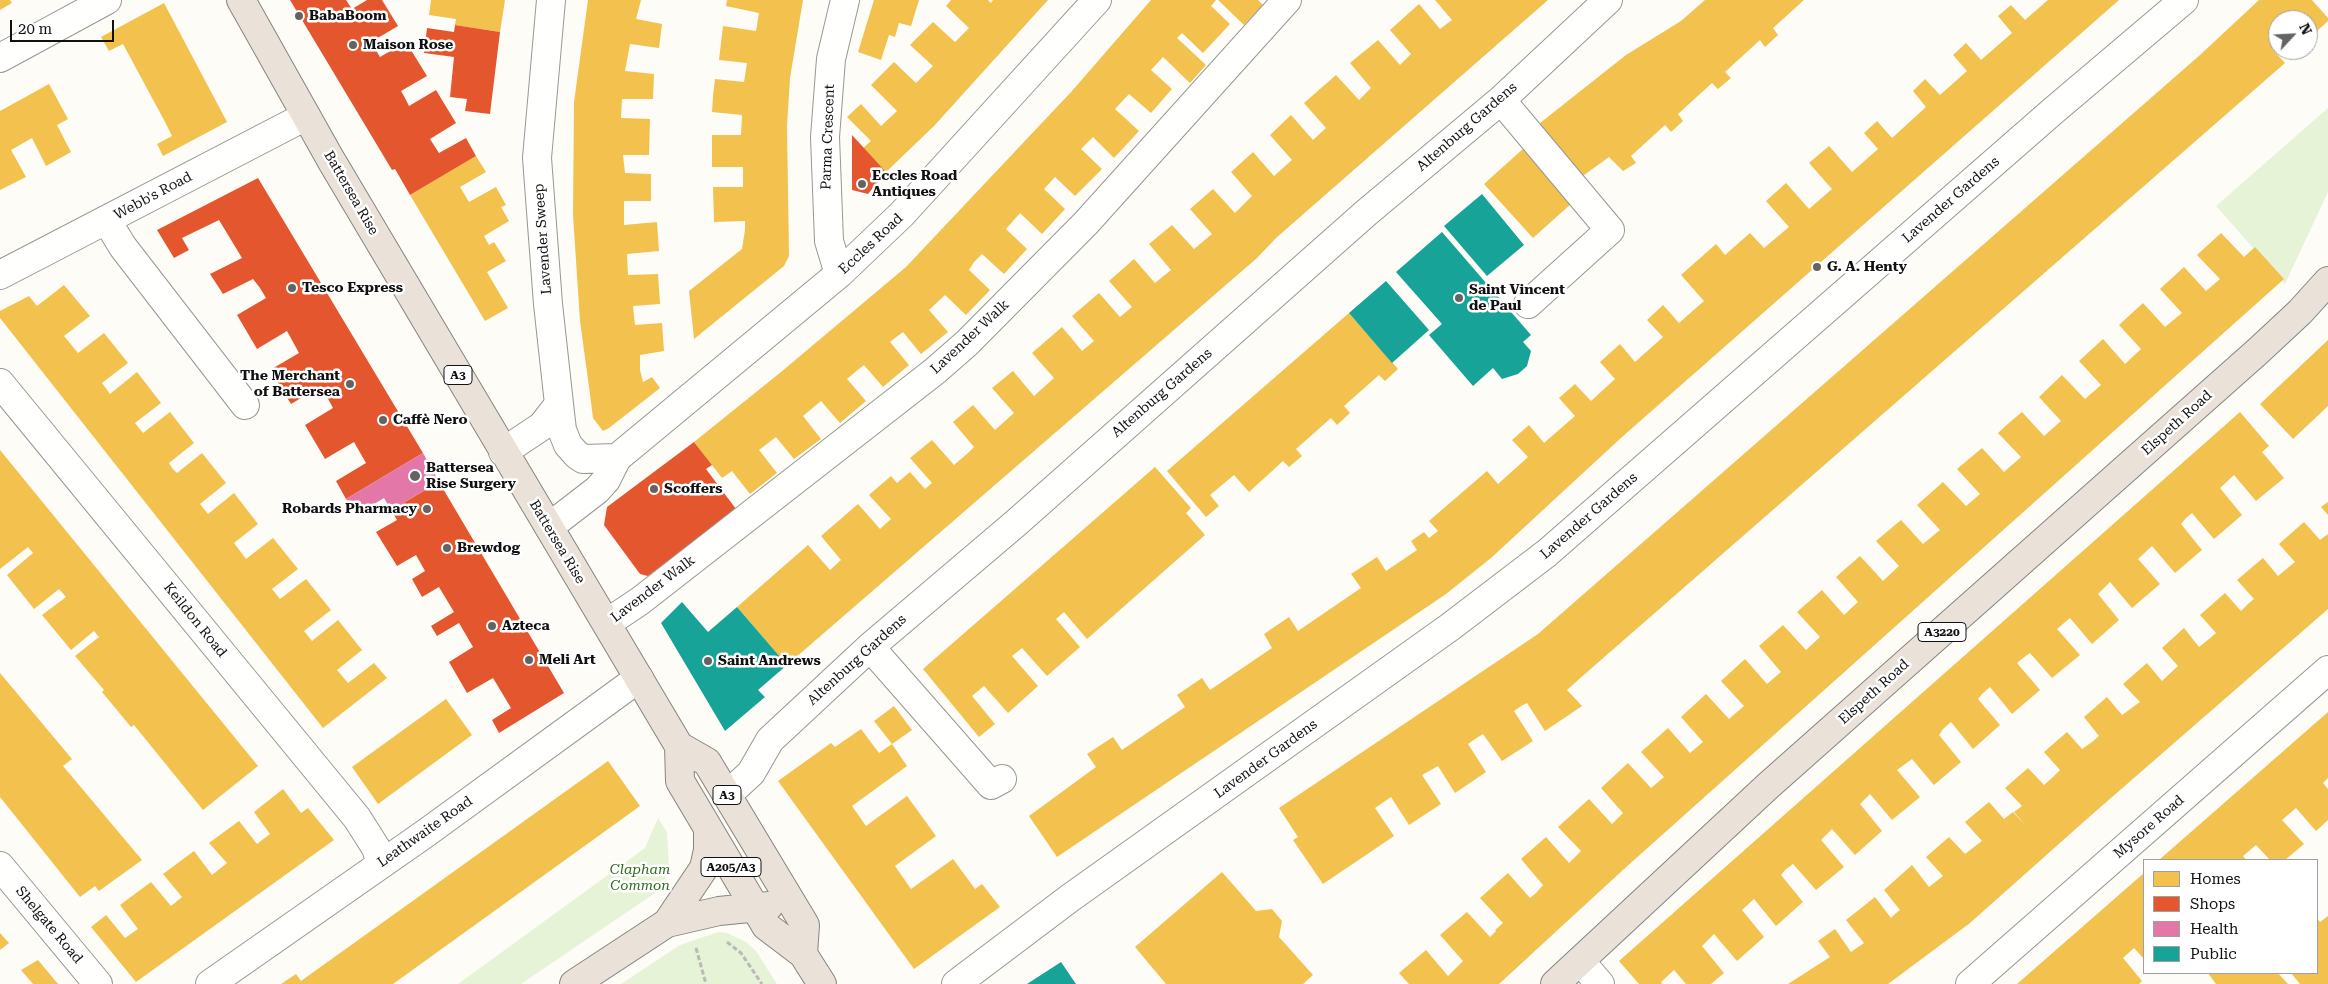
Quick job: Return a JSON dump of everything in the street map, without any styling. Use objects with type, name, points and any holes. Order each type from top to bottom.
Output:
[{"type":"highway","name":"Battersea Rise","points":[[241,0],[306,116],[503,452],[679,746],[707,762],[799,915]]},
{"type":"highway","name":"Elspeth Road","points":[[1555,984],[1769,785],[2250,358],[2300,312],[2328,281]]},
{"type":"highway","name":"A3","points":[[679,746],[680,781],[708,828]]},
{"type":"highway","name":"A205/A3","points":[[708,828],[766,926],[803,954]]},
{"type":"highway","points":[[668,923],[704,868],[708,850],[708,828]]},
{"type":"highway","points":[[574,984],[668,923],[754,906],[786,909],[799,915]]},
{"type":"highway","name":"A3","points":[[799,915],[805,925],[803,954]]},
{"type":"highway","points":[[803,954],[822,984]]},
{"type":"street","points":[[0,58],[107,0]]},
{"type":"street","name":"Lavender Sweep","points":[[551,0],[538,158],[548,304],[558,404]]},
{"type":"street","name":"Parma Crescent","points":[[839,274],[830,241],[825,137],[831,59],[845,0]]},
{"type":"street","name":"Eccles Road","points":[[548,527],[597,490],[606,480],[617,458],[839,274],[902,214],[1097,0]]},
{"type":"street","name":"Lavender Walk","points":[[607,623],[640,601],[935,372],[967,343],[1086,223],[1287,0]]},
{"type":"street","name":"Altenburg Gardens","points":[[727,794],[751,773],[770,740],[870,647],[1016,523],[1366,213],[1501,100],[1608,0]]},
{"type":"street","name":"Lavender Gardens","points":[[956,984],[1070,898],[1442,633],[1547,553],[2023,137],[2184,0]]},
{"type":"street","points":[[1501,100],[1610,230],[1528,304]]},
{"type":"street","name":"Webb's Road","points":[[0,275],[306,116]]},
{"type":"street","points":[[107,221],[123,247],[245,405]]},
{"type":"street","name":"Keildon Road","points":[[0,383],[357,818],[376,848],[381,863]]},
{"type":"street","points":[[503,452],[542,426],[558,404]]},
{"type":"street","points":[[558,404],[562,430],[568,445],[577,455],[583,458],[617,458]]},
{"type":"street","points":[[870,647],[991,785],[1002,779]]},
{"type":"street","name":"Mysore Road","points":[[1970,984],[2328,670]]},
{"type":"street","name":"Leathwaite Road","points":[[210,984],[639,678]]},
{"type":"street","name":"Shelgate Road","points":[[0,866],[98,984]]},
{"type":"street","points":[[1580,961],[1600,984]]},
{"type":"path","points":[[725,940],[741,953],[762,984]]},
{"type":"path","points":[[695,943],[706,984]]},
{"type":"green space","points":[[2328,108],[2328,192],[2285,284],[2216,206]]},
{"type":"green space","name":"Clapham Common","points":[[658,818],[667,832],[669,867],[664,881],[655,893],[521,984],[458,984],[645,848]]},
{"type":"green space","points":[[718,932],[727,933],[746,942],[756,951],[777,984],[621,984],[680,945]]},
{"type":"building: Homes","points":[[0,0],[10,0],[12,3],[0,10]]},
{"type":"building: Homes","points":[[431,0],[505,0],[500,32],[455,25],[456,19],[429,15]]},
{"type":"building: Homes","points":[[588,0],[641,0],[636,19],[662,24],[659,48],[630,44],[625,71],[654,74],[653,99],[622,99],[621,118],[650,119],[649,155],[623,155],[625,173],[651,174],[651,201],[624,201],[624,225],[657,222],[659,251],[627,254],[628,275],[658,274],[660,304],[633,306],[635,325],[662,323],[664,351],[640,355],[640,370],[643,382],[652,377],[660,388],[603,431],[593,418],[580,321],[573,215],[574,102]]},
{"type":"building: Homes","points":[[727,0],[803,0],[790,78],[787,126],[789,256],[784,266],[694,339],[689,291],[742,249],[745,230],[745,221],[714,222],[713,187],[743,187],[743,167],[712,167],[712,135],[741,135],[742,115],[712,112],[713,96],[715,79],[744,82],[747,63],[719,60],[723,26],[756,31],[759,13],[726,6]]},
{"type":"building: Homes","points":[[874,0],[919,0],[911,26],[899,23],[895,37],[889,35],[881,60],[858,52]]},
{"type":"building: Homes","points":[[951,0],[988,0],[991,3],[993,0],[1048,0],[934,126],[886,172],[863,148],[871,141],[847,117],[861,104],[881,126],[897,111],[871,85],[894,62],[916,83],[933,66],[910,45],[933,22],[955,42],[969,28],[946,6]]},
{"type":"building: Homes","points":[[1151,0],[1216,0],[1211,6],[1230,24],[1203,53],[1182,33],[1177,38],[1206,65],[1190,83],[1163,57],[1151,70],[1172,89],[1151,113],[1129,94],[1115,109],[1139,131],[1114,158],[1093,137],[1081,149],[1102,169],[1075,196],[1055,177],[1044,189],[1065,209],[1042,234],[1020,213],[1006,229],[1027,249],[1004,274],[982,254],[974,262],[969,270],[990,290],[966,315],[945,295],[929,310],[948,332],[921,354],[903,332],[890,342],[909,365],[883,387],[864,365],[854,373],[847,379],[866,401],[840,423],[821,401],[803,416],[821,439],[794,459],[776,437],[759,450],[777,473],[750,494],[732,471],[722,478],[694,442],[906,267],[1072,91]]},
{"type":"building: Homes","points":[[1218,0],[1258,0],[1263,5],[1244,25]]},
{"type":"building: Homes","points":[[1435,0],[1548,0],[1276,238],[1257,258],[787,665],[737,607],[808,545],[830,570],[841,560],[821,536],[858,504],[880,529],[891,519],[869,495],[891,476],[897,483],[910,472],[925,489],[932,483],[910,458],[932,440],[954,465],[968,453],[974,447],[953,422],[973,405],[995,430],[1014,413],[992,388],[1013,371],[1034,396],[1054,378],[1032,353],[1062,327],[1082,351],[1094,341],[1072,316],[1099,293],[1120,317],[1132,307],[1109,281],[1134,259],[1155,283],[1171,270],[1149,244],[1172,225],[1194,249],[1212,234],[1190,209],[1213,189],[1235,213],[1252,196],[1231,172],[1253,152],[1274,176],[1292,160],[1270,135],[1291,115],[1313,140],[1326,128],[1304,103],[1336,75],[1359,100],[1371,88],[1350,63],[1378,40],[1400,65],[1411,54],[1390,30],[1419,4],[1440,29],[1452,20]]},
{"type":"building: Homes","points":[[1705,0],[1804,0],[1773,28],[1778,35],[1765,47],[1760,40],[1725,72],[1731,78],[1718,89],[1712,83],[1678,114],[1683,121],[1671,132],[1665,125],[1631,156],[1636,163],[1623,171],[1609,157],[1580,178],[1535,127],[1626,55],[1681,21]]},
{"type":"building: Homes","points":[[2048,0],[2119,0],[1622,437],[1491,558],[1446,594],[1057,857],[1029,816],[1096,767],[1087,754],[1113,737],[1122,750],[1185,707],[1177,695],[1202,678],[1210,690],[1272,648],[1264,634],[1289,617],[1298,631],[1361,588],[1351,574],[1377,557],[1386,571],[1417,550],[1411,541],[1424,532],[1429,538],[1438,531],[1429,521],[1487,471],[1498,484],[1528,457],[1512,440],[1529,425],[1544,443],[1575,416],[1559,398],[1575,384],[1591,401],[1615,379],[1600,362],[1620,344],[1635,362],[1663,337],[1647,320],[1663,305],[1679,323],[1704,301],[1681,275],[1716,244],[1725,255],[1750,233],[1764,248],[1789,227],[1766,201],[1786,183],[1809,209],[1832,189],[1809,163],[1829,146],[1852,172],[1878,149],[1864,133],[1877,121],[1892,138],[1926,107],[1913,91],[1925,79],[1940,95],[1967,71],[1953,55],[1966,43],[1981,60],[2012,33],[1998,16],[2011,5],[2025,20]]},
{"type":"building: Homes","points":[[2259,0],[2312,0],[2328,18],[2328,21],[2318,30],[2318,10],[2268,10],[2268,60],[2282,60],[2285,63],[1567,690],[1582,706],[1545,731],[1527,703],[1521,706],[1514,711],[1533,741],[1502,761],[1483,734],[1475,739],[1468,744],[1486,772],[1455,793],[1438,766],[1422,775],[1441,804],[1409,825],[1391,797],[1375,808],[1394,836],[1323,884],[1293,840],[1298,837],[1279,808],[1538,634],[2200,55]]},
{"type":"building: Homes","points":[[164,3],[227,122],[163,156],[157,144],[172,136],[164,120],[123,44],[109,51],[101,37]]},
{"type":"building: Homes","points":[[49,84],[68,119],[57,125],[71,152],[46,166],[32,138],[11,150],[26,177],[0,190],[0,111]]},
{"type":"building: Homes","points":[[1524,148],[1572,203],[1533,238],[1484,184]]},
{"type":"building: Homes","points":[[476,156],[486,172],[460,187],[469,202],[496,187],[506,205],[501,207],[509,221],[484,236],[489,245],[494,242],[506,261],[487,272],[508,308],[485,321],[410,195]]},
{"type":"building: Homes","points":[[2221,233],[2244,257],[2255,247],[2284,279],[1624,869],[1499,984],[1409,984],[1399,973],[1426,950],[1448,976],[1463,961],[1440,935],[1467,912],[1490,937],[1496,931],[1503,923],[1480,898],[1508,873],[1530,898],[1536,893],[1543,885],[1521,859],[1546,837],[1569,863],[1581,851],[1558,827],[1589,799],[1612,824],[1623,813],[1601,788],[1628,763],[1651,788],[1664,777],[1641,752],[1668,728],[1690,753],[1703,742],[1681,717],[1706,694],[1729,719],[1744,706],[1721,681],[1745,659],[1767,684],[1781,672],[1759,646],[1783,625],[1806,650],[1820,637],[1797,612],[1822,590],[1844,615],[1858,602],[1836,577],[1860,556],[1883,581],[1899,566],[1876,541],[1901,520],[1923,544],[1940,530],[1917,505],[1943,482],[1966,506],[1980,494],[1957,469],[1982,448],[2004,472],[2021,457],[1998,433],[2010,422],[2022,412],[2044,436],[2061,421],[2039,397],[2062,375],[2085,399],[2101,385],[2079,361],[2103,339],[2125,364],[2141,349],[2119,325],[2143,303],[2165,327],[2182,313],[2160,289],[2184,267],[2206,291],[2220,279],[2197,255]]},
{"type":"building: Homes","points":[[64,285],[90,316],[64,336],[78,353],[104,333],[128,363],[102,383],[110,394],[137,372],[161,403],[135,423],[143,433],[170,412],[194,443],[169,463],[172,468],[177,473],[202,453],[226,483],[200,504],[208,514],[234,493],[258,524],[234,543],[246,559],[273,538],[298,569],[272,589],[280,599],[306,579],[331,610],[304,631],[312,641],[338,620],[362,650],[337,670],[348,683],[374,663],[387,678],[323,728],[0,318],[0,311],[29,296],[37,306]]},
{"type":"building: Homes","points":[[1349,313],[1398,369],[1385,381],[1379,375],[1344,406],[1350,413],[1337,425],[1331,418],[1296,449],[1302,456],[1289,467],[1283,461],[1249,492],[1234,475],[1210,495],[1219,506],[1206,517],[1167,471]]},
{"type":"building: Homes","points":[[2328,340],[2328,406],[2293,439],[2260,404]]},
{"type":"building: Homes","points":[[2240,412],[2269,446],[2262,452],[2284,478],[2256,501],[2234,475],[2220,488],[2242,515],[2214,539],[2192,513],[2186,518],[2181,524],[2202,550],[2175,573],[2152,546],[2138,559],[2160,584],[2132,608],[2110,582],[2098,594],[2119,620],[2092,644],[2070,618],[2057,629],[2080,655],[2052,678],[2030,653],[2017,663],[2040,690],[2012,714],[1990,687],[1982,694],[1978,699],[2000,725],[1973,749],[1951,722],[1943,729],[1939,735],[1961,762],[1934,785],[1912,759],[1897,770],[1920,797],[1892,820],[1870,794],[1860,804],[1882,831],[1855,855],[1832,829],[1821,840],[1844,867],[1816,890],[1793,864],[1785,870],[1781,875],[1803,902],[1776,926],[1754,899],[1742,910],[1764,937],[1737,961],[1714,934],[1702,946],[1724,973],[1711,984],[1686,984],[1674,970],[1661,982],[1662,984],[1639,984],[1619,961]]},
{"type":"building: Homes","points":[[0,450],[258,766],[203,810],[134,725],[131,727],[102,692],[104,690],[75,656],[99,637],[94,631],[71,650],[42,615],[66,597],[59,589],[34,609],[7,575],[33,553],[28,547],[0,569]]},
{"type":"building: Homes","points":[[1155,467],[1191,508],[1186,513],[1205,535],[1087,639],[1064,612],[1056,619],[1080,647],[1047,676],[1022,648],[1012,656],[1038,686],[1008,713],[984,686],[972,696],[995,724],[979,737],[923,669]]},
{"type":"building: Homes","points":[[2328,502],[2328,515],[2321,507]]},
{"type":"building: Homes","points":[[2304,522],[2320,540],[2328,534],[2328,609],[1970,923],[1888,984],[1788,984],[1830,957],[1818,941],[1835,929],[1851,952],[1864,943],[1846,920],[1875,897],[1891,918],[1900,910],[1884,890],[1912,865],[1929,887],[1943,876],[1926,857],[1949,837],[1965,854],[1982,841],[1965,822],[1989,802],[2004,819],[2013,812],[2027,827],[2014,812],[2022,806],[2005,788],[2028,768],[2044,785],[2053,777],[2060,770],[2044,752],[2067,732],[2082,749],[2099,736],[2084,717],[2107,697],[2122,715],[2140,702],[2123,684],[2147,663],[2162,681],[2178,666],[2162,648],[2184,628],[2199,647],[2216,633],[2200,615],[2225,593],[2241,611],[2254,599],[2237,580],[2263,558],[2278,576],[2295,562],[2279,544]]},
{"type":"building: Homes","points":[[0,673],[72,759],[63,766],[142,860],[99,891],[95,886],[80,897],[0,797]]},
{"type":"building: Homes","points":[[446,699],[472,735],[378,804],[352,767]]},
{"type":"building: Homes","points":[[894,706],[912,730],[892,744],[874,721]]},
{"type":"building: Homes","points":[[2328,712],[2328,778],[2323,783],[2328,789],[2328,820],[2316,831],[2296,808],[2282,820],[2304,844],[2286,859],[2269,859],[2256,845],[2243,856],[2245,859],[2160,859]]},
{"type":"building: Homes","points":[[861,729],[879,753],[892,744],[907,766],[852,806],[866,826],[907,796],[936,836],[895,866],[911,889],[953,859],[975,889],[982,884],[1000,907],[914,969],[778,781],[831,743],[835,747]]},
{"type":"building: Homes","points":[[608,761],[640,806],[393,984],[281,984],[296,974],[301,981]]},
{"type":"building: Homes","points":[[283,789],[301,813],[308,808],[334,840],[136,982],[91,927],[106,915],[125,938],[138,929],[120,905],[151,882],[171,906],[182,897],[163,874],[194,851],[212,875],[227,863],[209,843],[239,821],[257,844],[270,834],[254,812]]},
{"type":"building: Homes","points":[[1222,872],[1256,911],[1272,909],[1282,921],[1279,937],[1313,975],[1303,984],[1166,984],[1135,947]]},
{"type":"building: Homes","points":[[2143,874],[2143,958],[2134,948],[2123,958],[2142,981],[2139,984],[2017,984]]},
{"type":"building: Homes","points":[[2328,916],[2328,984],[2300,984],[2292,974],[2318,974],[2318,919],[2320,922]]},
{"type":"building: Homes","points":[[0,933],[9,943],[0,950]]},
{"type":"building: Homes","points":[[38,960],[58,984],[33,984],[21,970]]},
{"type":"building: Homes","points":[[2209,974],[2279,974],[2288,984],[2216,984]]},
{"type":"building: Shops","points":[[290,0],[346,0],[352,9],[367,0],[382,0],[398,26],[371,42],[380,57],[406,42],[427,76],[401,91],[409,106],[436,90],[456,123],[430,139],[439,153],[466,138],[476,156],[410,195],[395,169],[392,170]]},
{"type":"building: Shops","points":[[455,25],[500,32],[490,114],[465,111],[467,99],[450,97],[454,57],[424,53],[427,28],[454,32]]},
{"type":"building: Shops","points":[[852,135],[886,172],[868,194],[852,190]]},
{"type":"building: Shops","points":[[258,178],[423,453],[346,499],[336,481],[366,463],[354,442],[325,459],[305,425],[333,408],[321,386],[291,404],[270,370],[299,353],[287,331],[257,349],[237,315],[266,298],[253,279],[223,294],[210,274],[242,258],[219,220],[182,238],[189,250],[174,258],[157,230]]},
{"type":"building: Shops","points":[[694,442],[712,465],[706,469],[736,509],[648,576],[640,574],[604,525],[607,507]]},
{"type":"building: Shops","points":[[439,482],[564,693],[499,733],[492,720],[511,708],[493,678],[467,693],[449,662],[473,647],[459,623],[437,636],[431,626],[454,612],[439,587],[422,597],[412,579],[425,571],[416,555],[397,566],[376,532],[397,520],[391,510]]},
{"type":"building: Health","points":[[423,453],[439,482],[391,510],[384,498],[356,515],[346,499]]},
{"type":"building: Public","points":[[1482,194],[1524,245],[1487,276],[1444,226]]},
{"type":"building: Public","name":"Saint Vincent de Paul","points":[[1442,232],[1531,335],[1523,342],[1531,351],[1527,366],[1518,374],[1502,379],[1493,368],[1473,386],[1429,335],[1442,324],[1396,272]]},
{"type":"building: Public","points":[[1386,281],[1429,330],[1392,363],[1349,313]]},
{"type":"building: Public","name":"Saint Andrews","points":[[682,602],[708,632],[737,607],[787,665],[758,690],[765,697],[725,731],[661,623]]},
{"type":"building: Public","points":[[1061,962],[1076,984],[1027,984]]},
{"type":"place","name":"BabaBoom","points":[[299,16]]},
{"type":"place","name":"Maison Rose","points":[[353,45]]},
{"type":"place","name":"Eccles Road Antiques","points":[[862,184]]},
{"type":"place","name":"G. A. Henty","points":[[1817,267]]},
{"type":"place","name":"Tesco Express","points":[[292,288]]},
{"type":"place","name":"Saint Vincent de Paul","points":[[1459,298]]},
{"type":"place","name":"The Merchant of Battersea","points":[[350,384]]},
{"type":"place","name":"Caffè Nero","points":[[383,420]]},
{"type":"place","name":"Battersea Rise Surgery","points":[[415,476]]},
{"type":"place","name":"Scoffers","points":[[654,489]]},
{"type":"place","name":"Robards Pharmacy","points":[[427,509]]},
{"type":"place","name":"Brewdog","points":[[447,548]]},
{"type":"place","name":"Azteca","points":[[492,626]]},
{"type":"place","name":"Meli Art","points":[[529,660]]},
{"type":"place","name":"Saint Andrews","points":[[708,661]]}]
